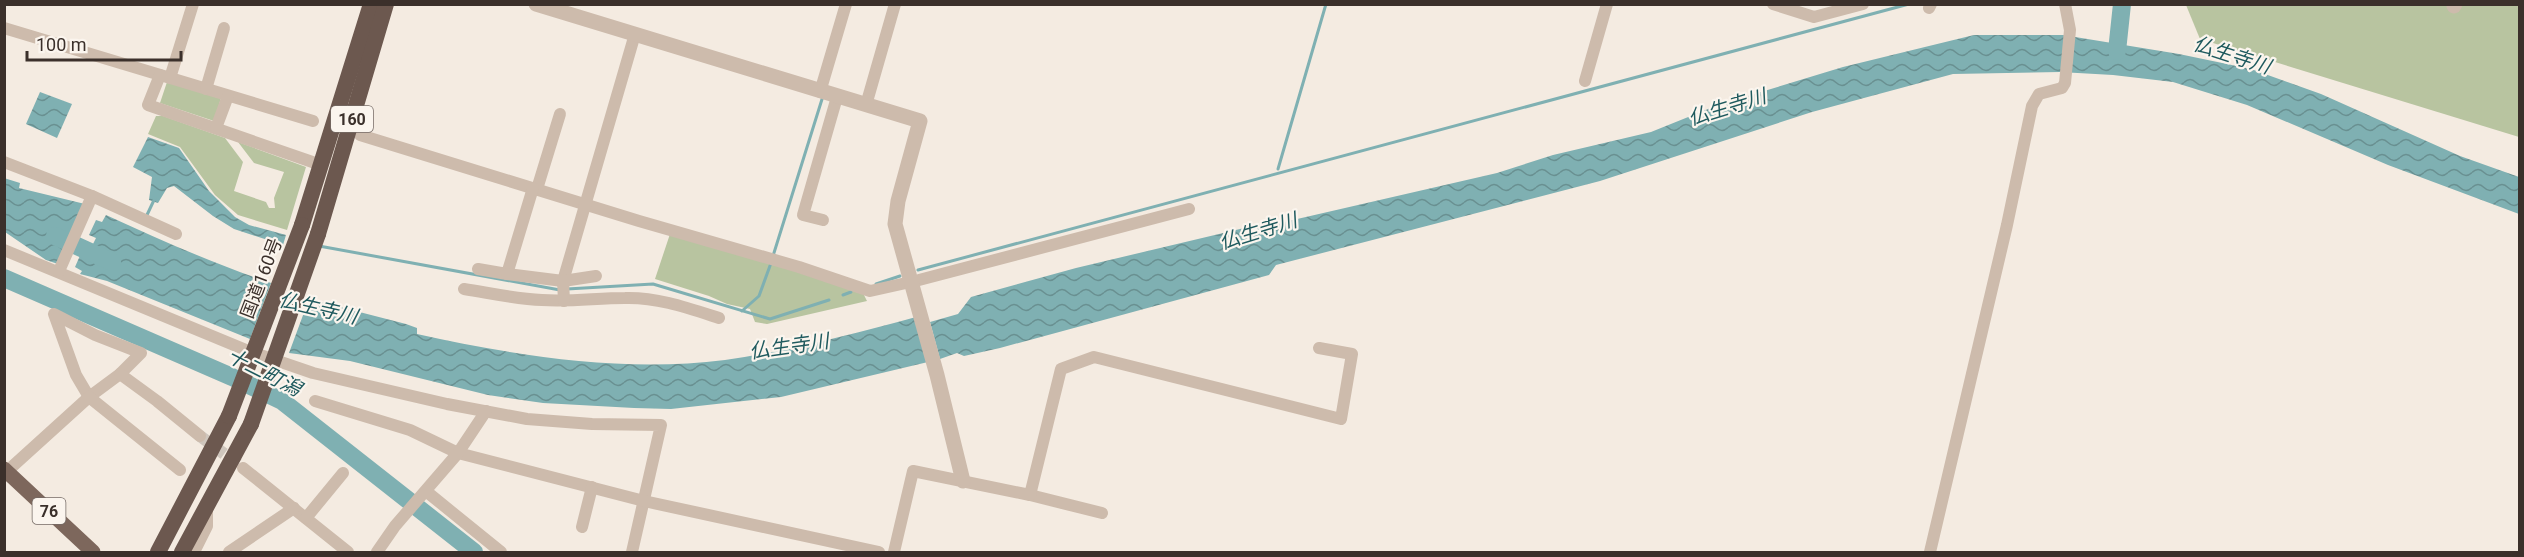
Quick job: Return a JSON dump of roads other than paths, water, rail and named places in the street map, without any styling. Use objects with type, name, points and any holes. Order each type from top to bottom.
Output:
[{"type":"highway","name":"国道160号","points":[[158,552],[229,416],[303,225],[371,4]]},
{"type":"highway","name":"160","points":[[182,552],[251,424],[318,234],[386,4]]},
{"type":"main road","name":"76","points":[[5,471],[93,552]]},
{"type":"street","points":[[193,4],[165,77],[148,105],[321,165]]},
{"type":"street","points":[[536,4],[920,121],[894,224],[918,302],[963,481]]},
{"type":"street","points":[[820,92],[846,4]]},
{"type":"street","points":[[866,105],[895,4]]},
{"type":"street","points":[[1585,81],[1607,4]]},
{"type":"street","points":[[1773,4],[1814,17],[1863,4]]},
{"type":"street","points":[[1930,552],[2007,225],[2032,106],[2040,94],[2062,88],[2065,83],[2070,30],[2065,4]]},
{"type":"street","points":[[4,28],[314,121]]},
{"type":"street","points":[[206,89],[224,28]]},
{"type":"street","points":[[564,301],[563,281],[635,33]]},
{"type":"street","points":[[216,128],[228,96]]},
{"type":"street","points":[[824,220],[803,215],[837,97]]},
{"type":"street","points":[[507,274],[560,114]]},
{"type":"street","points":[[360,135],[799,267],[870,291],[906,283]]},
{"type":"street","points":[[4,162],[92,196],[176,234]]},
{"type":"street","points":[[59,272],[92,196]]},
{"type":"street","points":[[919,280],[1189,209]]},
{"type":"street","points":[[4,250],[283,364],[312,373],[527,419],[592,424],[661,425],[632,552]]},
{"type":"street","points":[[478,269],[563,281],[596,276]]},
{"type":"street","points":[[464,289],[537,300],[626,298],[652,300],[681,305],[719,318]]},
{"type":"street","points":[[5,471],[89,397],[120,374],[141,353],[95,335],[54,314],[76,375],[89,397],[180,470]]},
{"type":"street","points":[[1030,495],[1061,369],[1094,357],[1341,418],[1352,354],[1319,348]]},
{"type":"street","points":[[120,374],[200,436]]},
{"type":"street","points":[[315,401],[410,430],[458,453],[644,501],[879,552]]},
{"type":"street","points":[[377,552],[395,526],[427,492],[458,453],[486,411]]},
{"type":"street","points":[[243,468],[348,552]]},
{"type":"street","points":[[894,552],[913,471],[1030,495],[1102,513]]},
{"type":"street","points":[[306,518],[343,473]]},
{"type":"street","points":[[582,527],[592,487]]},
{"type":"street","points":[[427,492],[501,552]]},
{"type":"street","points":[[194,552],[207,526],[207,506]]},
{"type":"street","points":[[229,552],[294,508]]},
{"type":"water","points":[[1974,35],[2063,35],[2179,54],[2251,69],[2321,94],[2460,156],[2519,177],[2519,214],[2388,165],[2247,105],[2173,82],[2060,72],[1953,74],[1812,112],[1600,181],[1276,265],[1269,275],[1000,348],[964,356],[957,353],[940,359],[930,322],[958,314],[971,297],[1076,268],[1261,224],[1267,226],[1497,173],[1553,155],[1651,132],[1718,105],[1843,67]]},
{"type":"water","points":[[40,92],[72,104],[57,138],[26,124]]},
{"type":"water","points":[[148,137],[179,148],[209,191],[235,217],[249,225],[286,235],[283,245],[234,229],[174,186],[167,188],[158,203],[149,200],[152,177],[133,167]]},
{"type":"water","points":[[4,178],[20,183],[19,188],[85,204],[58,264],[46,260],[5,232]]},
{"type":"water","points":[[106,215],[229,268],[271,283],[250,339],[107,281],[80,274],[82,271],[75,267],[82,251],[88,254],[96,238],[89,235],[96,220],[102,222]]},
{"type":"water","points":[[309,299],[406,324],[417,328],[417,334],[455,342],[570,360],[647,365],[725,360],[773,352],[916,317],[928,362],[781,397],[671,409],[543,403],[488,395],[350,361],[289,353]]},
{"type":"waterway","points":[[1278,169],[1326,4]]},
{"type":"waterway","points":[[918,270],[1909,4]]},
{"type":"waterway","points":[[2117,51],[2122,4]]},
{"type":"waterway","points":[[773,256],[823,96]]},
{"type":"waterway","points":[[146,217],[155,198]]},
{"type":"waterway","name":"仏生寺川","points":[[55,236],[112,262]]},
{"type":"waterway","points":[[319,246],[560,290]]},
{"type":"waterway","points":[[742,311],[759,296],[771,263]]},
{"type":"waterway","points":[[876,284],[900,276]]},
{"type":"waterway","name":"十二町潟","points":[[4,278],[282,401],[474,552]]},
{"type":"waterway","points":[[567,289],[653,284],[770,319],[829,300]]},
{"type":"waterway","points":[[843,295],[851,292]]},
{"type":"tunnel","points":[[200,436],[238,464]]}]
